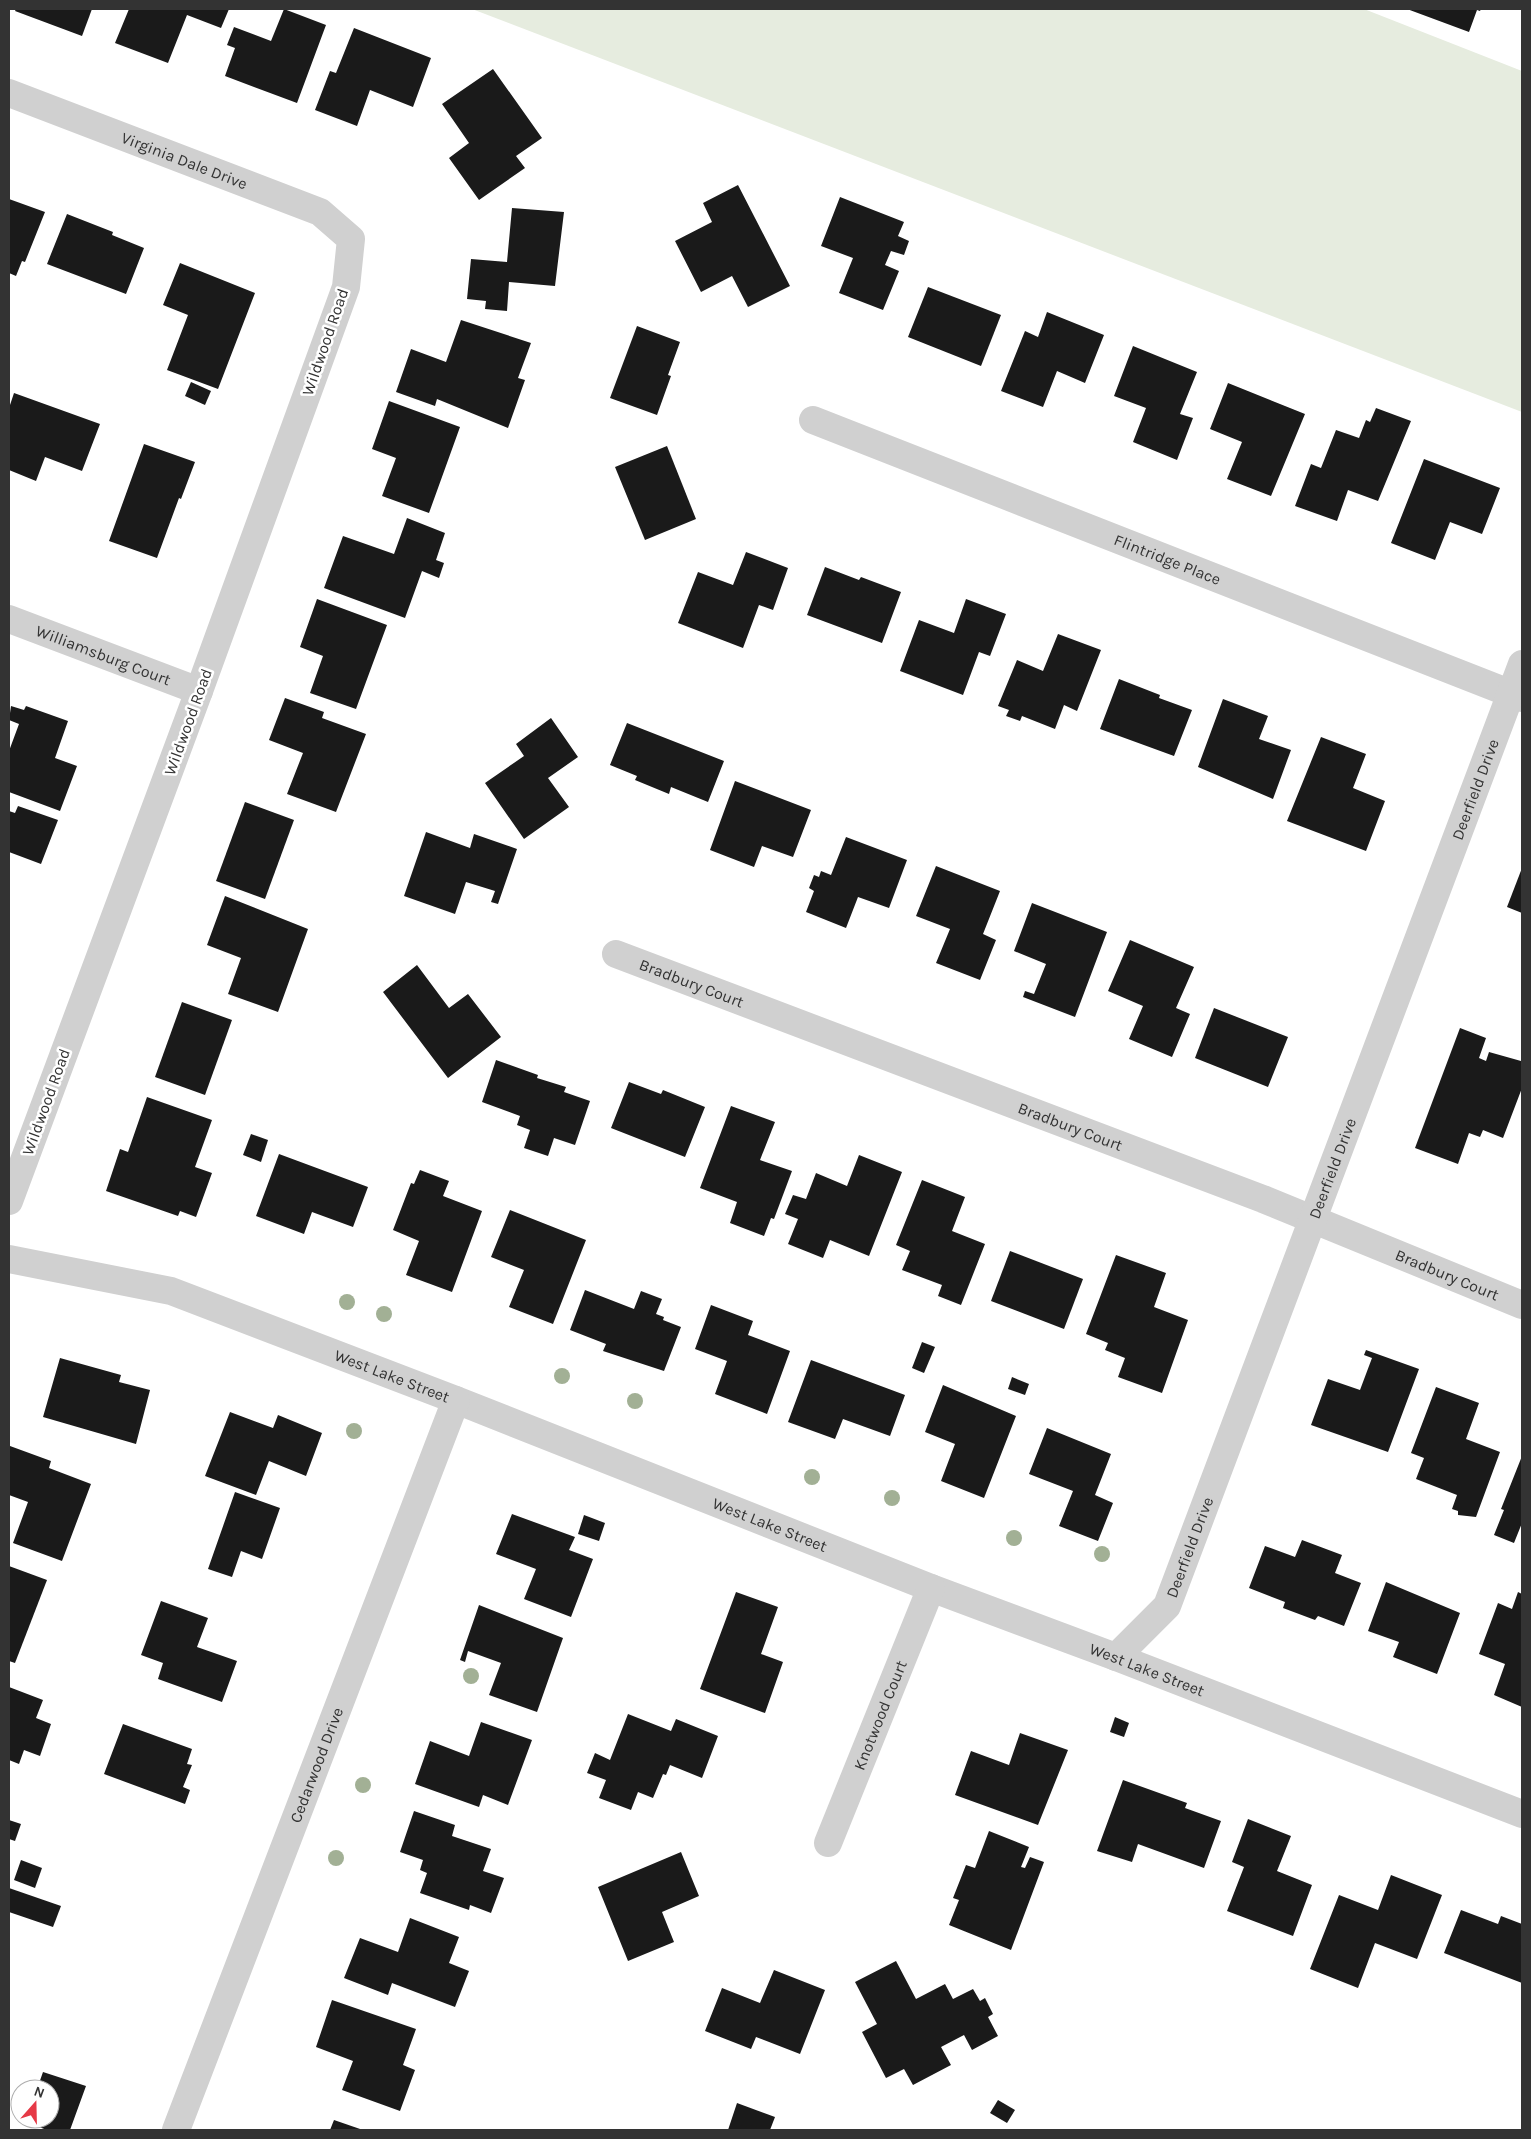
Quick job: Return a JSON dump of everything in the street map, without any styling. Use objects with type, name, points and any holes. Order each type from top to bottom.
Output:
[{"type":"street","name":"Virginia Dale Drive","points":[[9,93],[320,212],[351,240]]},
{"type":"street","name":"Wildwood Road","points":[[9,1201],[199,691],[346,287],[351,240]]},
{"type":"street","name":"Flintridge Place","points":[[813,420],[1517,696]]},
{"type":"street","name":"Williamsburg Court","points":[[9,620],[199,691]]},
{"type":"street","name":"Deerfield Drive","points":[[1116,1656],[1167,1606],[1313,1218],[1517,696],[1522,664]]},
{"type":"street","name":"Bradbury Court","points":[[616,954],[1313,1218],[1522,1305]]},
{"type":"street","name":"West Lake Street","points":[[9,1259],[171,1291],[456,1400],[931,1588],[1116,1656],[1522,1814]]},
{"type":"street","name":"Cedarwood Drive","points":[[176,2130],[456,1400]]},
{"type":"street","name":"Knotwood Court","points":[[828,1843],[931,1588]]},
{"type":"shaded area","points":[[472,9],[1364,9],[1522,71],[1522,412]]},
{"type":"building","points":[[16,9],[92,9],[82,36],[15,11]]},
{"type":"building","points":[[129,9],[229,9],[221,28],[187,15],[168,63],[115,43]]},
{"type":"building","points":[[284,9],[326,25],[297,103],[225,76],[235,48],[227,45],[234,27],[271,41]]},
{"type":"building","points":[[1407,9],[1481,9],[1480,11],[1477,10],[1469,32]]},
{"type":"building","points":[[354,28],[431,58],[413,107],[370,90],[357,126],[315,110],[330,71],[336,73]]},
{"type":"building","points":[[493,69],[542,138],[516,156],[525,168],[479,200],[449,158],[469,143],[442,104]]},
{"type":"building","points":[[738,185],[790,286],[748,307],[732,276],[701,292],[675,241],[712,222],[703,203]]},
{"type":"building","points":[[840,197],[904,222],[898,236],[909,241],[904,255],[891,251],[885,265],[899,271],[883,310],[839,293],[853,258],[821,246]]},
{"type":"building","points":[[9,199],[45,212],[25,262],[22,261],[16,276],[9,273]]},
{"type":"building","points":[[512,208],[564,212],[555,286],[509,282],[507,311],[485,309],[486,301],[467,299],[471,259],[507,262]]},
{"type":"building","points":[[67,214],[113,232],[112,235],[144,248],[126,294],[47,264]]},
{"type":"building","points":[[180,263],[255,293],[218,389],[167,370],[188,315],[163,305]]},
{"type":"building","points":[[928,287],[1001,315],[981,366],[908,337]]},
{"type":"building","points":[[1047,312],[1104,335],[1085,383],[1057,371],[1043,407],[1001,391],[1025,331],[1038,337]]},
{"type":"building","points":[[461,320],[531,343],[518,378],[525,380],[508,428],[437,399],[435,406],[396,392],[411,349],[446,362]]},
{"type":"building","points":[[637,326],[680,342],[668,375],[671,376],[657,415],[610,398]]},
{"type":"building","points":[[1133,346],[1197,372],[1180,414],[1193,418],[1177,460],[1133,442],[1146,408],[1114,396]]},
{"type":"building","points":[[191,382],[211,391],[205,405],[185,396]]},
{"type":"building","points":[[1228,383],[1305,414],[1271,496],[1227,479],[1242,442],[1210,429]]},
{"type":"building","points":[[14,393],[100,424],[82,471],[45,457],[36,481],[9,470],[9,408]]},
{"type":"building","points":[[389,401],[460,427],[429,513],[382,496],[396,458],[372,449]]},
{"type":"building","points":[[1376,408],[1411,421],[1378,501],[1348,490],[1337,521],[1295,506],[1311,464],[1321,468],[1336,430],[1359,438],[1366,420],[1370,422]]},
{"type":"building","points":[[144,444],[195,462],[181,499],[179,498],[157,558],[109,541]]},
{"type":"building","points":[[667,446],[696,519],[645,540],[615,467]]},
{"type":"building","points":[[1424,459],[1500,488],[1482,534],[1450,522],[1435,560],[1391,543]]},
{"type":"building","points":[[407,518],[445,533],[436,560],[444,563],[439,578],[422,571],[405,618],[324,588],[343,536],[394,554]]},
{"type":"building","points":[[746,552],[788,568],[773,610],[759,605],[743,648],[678,623],[698,572],[733,585]]},
{"type":"building","points":[[825,567],[859,580],[861,577],[901,592],[882,643],[807,615]]},
{"type":"building","points":[[317,599],[387,625],[356,709],[310,693],[323,656],[300,647]]},
{"type":"building","points":[[966,599],[1006,614],[990,656],[979,652],[963,695],[900,671],[919,620],[954,633]]},
{"type":"building","points":[[1058,634],[1101,650],[1077,711],[1064,705],[1055,729],[1022,716],[1020,721],[1006,716],[1009,710],[998,706],[1017,660],[1043,671]]},
{"type":"building","points":[[1119,679],[1160,695],[1159,698],[1192,710],[1174,756],[1100,729]]},
{"type":"building","points":[[285,698],[324,712],[322,718],[366,734],[336,812],[287,794],[303,753],[269,740]]},
{"type":"building","points":[[1223,699],[1268,716],[1259,739],[1291,750],[1273,799],[1198,767]]},
{"type":"building","points":[[11,706],[24,710],[26,706],[68,721],[55,758],[77,766],[60,811],[9,792],[9,751],[19,724],[9,720]]},
{"type":"building","points":[[551,718],[578,757],[548,778],[569,807],[524,839],[485,783],[524,756],[516,744]]},
{"type":"building","points":[[627,723],[724,761],[708,802],[671,787],[669,794],[635,780],[637,776],[610,765]]},
{"type":"building","points":[[1321,737],[1366,754],[1353,788],[1385,801],[1366,851],[1287,821]]},
{"type":"building","points":[[735,781],[811,810],[793,857],[762,846],[754,867],[710,850]]},
{"type":"building","points":[[245,802],[294,820],[265,899],[216,881]]},
{"type":"building","points":[[18,806],[58,820],[41,864],[9,852],[9,811],[15,813]]},
{"type":"building","points":[[426,832],[470,848],[474,834],[517,849],[498,904],[491,902],[495,891],[466,882],[455,914],[404,896]]},
{"type":"building","points":[[846,837],[907,860],[889,908],[858,897],[846,928],[806,912],[814,891],[809,888],[814,875],[819,877],[821,871],[831,875]]},
{"type":"building","points":[[936,866],[1000,891],[983,934],[996,940],[980,980],[936,963],[950,929],[916,916]]},
{"type":"building","points":[[1522,868],[1522,913],[1507,907]]},
{"type":"building","points":[[225,896],[308,929],[278,1012],[228,994],[241,958],[207,945]]},
{"type":"building","points":[[1032,903],[1107,932],[1075,1017],[1023,997],[1025,991],[1034,994],[1046,964],[1014,951]]},
{"type":"building","points":[[1130,940],[1194,967],[1176,1008],[1190,1014],[1172,1057],[1129,1039],[1143,1006],[1108,991]]},
{"type":"building","points":[[417,965],[449,1008],[468,994],[501,1037],[448,1078],[383,992]]},
{"type":"building","points":[[182,1002],[232,1020],[205,1095],[155,1077]]},
{"type":"building","points":[[1214,1008],[1288,1037],[1268,1087],[1195,1058]]},
{"type":"building","points":[[1460,1028],[1486,1038],[1479,1058],[1486,1061],[1489,1052],[1521,1061],[1522,1088],[1503,1138],[1483,1130],[1480,1137],[1469,1133],[1458,1164],[1415,1148]]},
{"type":"building","points":[[496,1060],[538,1075],[537,1078],[566,1087],[564,1092],[590,1101],[575,1145],[554,1138],[548,1156],[524,1148],[530,1130],[517,1125],[520,1116],[482,1102]]},
{"type":"building","points":[[629,1082],[661,1094],[663,1090],[705,1107],[685,1157],[611,1128]]},
{"type":"building","points":[[147,1097],[212,1120],[195,1167],[212,1173],[196,1217],[180,1211],[178,1216],[106,1191],[120,1149],[128,1152]]},
{"type":"building","points":[[731,1106],[775,1122],[760,1160],[792,1171],[774,1219],[771,1218],[764,1236],[730,1223],[737,1202],[700,1188]]},
{"type":"building","points":[[251,1134],[268,1140],[261,1162],[243,1155]]},
{"type":"building","points":[[279,1154],[368,1187],[353,1227],[312,1212],[304,1234],[256,1216]]},
{"type":"building","points":[[859,1155],[902,1172],[869,1256],[830,1240],[823,1258],[788,1244],[798,1219],[785,1214],[793,1195],[806,1199],[816,1173],[847,1186]]},
{"type":"building","points":[[420,1170],[449,1181],[443,1196],[482,1211],[452,1292],[406,1275],[419,1241],[393,1230],[411,1183],[414,1184]]},
{"type":"building","points":[[922,1180],[965,1197],[952,1231],[985,1244],[961,1305],[938,1296],[942,1285],[902,1270],[910,1251],[896,1245]]},
{"type":"building","points":[[510,1210],[586,1240],[553,1324],[509,1307],[524,1270],[491,1257]]},
{"type":"building","points":[[1010,1251],[1083,1279],[1064,1329],[991,1301]]},
{"type":"building","points":[[1116,1255],[1166,1273],[1154,1307],[1188,1320],[1162,1393],[1118,1377],[1125,1358],[1105,1350],[1108,1343],[1086,1334]]},
{"type":"building","points":[[585,1290],[634,1309],[641,1291],[662,1299],[656,1314],[664,1317],[663,1320],[681,1327],[664,1371],[603,1351],[606,1344],[570,1330]]},
{"type":"building","points":[[711,1305],[753,1321],[748,1335],[790,1351],[767,1414],[715,1394],[727,1361],[695,1349]]},
{"type":"building","points":[[922,1342],[935,1347],[924,1373],[912,1368]]},
{"type":"building","points":[[1366,1350],[1419,1369],[1388,1452],[1311,1425],[1328,1379],[1360,1390],[1372,1358],[1364,1355]]},
{"type":"building","points":[[60,1358],[121,1375],[119,1382],[150,1390],[136,1444],[43,1417]]},
{"type":"building","points":[[811,1360],[905,1395],[890,1436],[843,1419],[835,1439],[788,1422]]},
{"type":"building","points":[[1012,1377],[1029,1384],[1025,1395],[1008,1389]]},
{"type":"building","points":[[943,1385],[1016,1416],[984,1498],[941,1481],[955,1444],[925,1432]]},
{"type":"building","points":[[1436,1387],[1479,1403],[1466,1439],[1500,1452],[1476,1517],[1458,1515],[1458,1511],[1452,1509],[1457,1495],[1416,1479],[1424,1458],[1411,1453]]},
{"type":"building","points":[[230,1412],[273,1428],[278,1415],[322,1433],[306,1476],[269,1461],[256,1495],[205,1476]]},
{"type":"building","points":[[1047,1428],[1111,1454],[1095,1495],[1113,1503],[1098,1541],[1059,1526],[1073,1491],[1029,1474]]},
{"type":"building","points":[[10,1446],[51,1461],[49,1468],[91,1484],[62,1561],[13,1543],[28,1502],[9,1495]]},
{"type":"building","points":[[1522,1456],[1522,1523],[1514,1543],[1494,1535],[1504,1510],[1501,1509]]},
{"type":"building","points":[[235,1492],[280,1508],[262,1559],[241,1551],[232,1577],[208,1569]]},
{"type":"building","points":[[512,1514],[575,1537],[569,1550],[593,1559],[571,1617],[524,1599],[536,1569],[496,1554]]},
{"type":"building","points":[[584,1515],[605,1523],[599,1541],[578,1534]]},
{"type":"building","points":[[1302,1540],[1342,1555],[1335,1573],[1361,1583],[1344,1626],[1318,1616],[1315,1620],[1283,1608],[1285,1602],[1249,1588],[1265,1546],[1295,1557]]},
{"type":"building","points":[[9,1566],[47,1580],[15,1663],[9,1661]]},
{"type":"building","points":[[1386,1582],[1460,1613],[1437,1674],[1393,1657],[1399,1642],[1368,1631]]},
{"type":"building","points":[[736,1592],[778,1607],[761,1654],[783,1662],[765,1713],[700,1689]]},
{"type":"building","points":[[1518,1592],[1522,1594],[1522,1707],[1494,1695],[1505,1664],[1479,1654],[1498,1603],[1512,1609]]},
{"type":"building","points":[[161,1601],[208,1618],[197,1647],[237,1661],[222,1702],[158,1679],[163,1663],[141,1655]]},
{"type":"building","points":[[479,1605],[563,1638],[537,1712],[489,1695],[501,1663],[468,1651],[465,1662],[460,1660]]},
{"type":"building","points":[[9,1687],[43,1700],[36,1718],[51,1724],[40,1756],[24,1750],[19,1764],[9,1760]]},
{"type":"building","points":[[628,1714],[671,1731],[676,1719],[718,1736],[702,1778],[670,1765],[666,1775],[663,1774],[653,1798],[638,1792],[631,1810],[599,1798],[606,1780],[587,1773],[595,1753],[610,1760]]},
{"type":"building","points":[[1115,1717],[1129,1723],[1124,1737],[1110,1732]]},
{"type":"building","points":[[481,1722],[532,1740],[508,1805],[483,1795],[479,1807],[415,1784],[430,1741],[469,1756]]},
{"type":"building","points":[[123,1724],[192,1749],[187,1764],[192,1765],[183,1787],[190,1790],[185,1804],[104,1774]]},
{"type":"building","points":[[1020,1733],[1068,1750],[1038,1825],[955,1795],[971,1751],[1009,1765]]},
{"type":"building","points":[[1123,1780],[1187,1803],[1185,1808],[1221,1821],[1204,1868],[1138,1844],[1132,1862],[1097,1851]]},
{"type":"building","points":[[414,1811],[455,1825],[452,1836],[491,1849],[483,1871],[504,1878],[491,1913],[470,1905],[469,1910],[420,1893],[427,1873],[420,1870],[423,1860],[400,1852]]},
{"type":"building","points":[[1248,1819],[1291,1836],[1277,1871],[1312,1885],[1293,1936],[1227,1911],[1244,1867],[1232,1862]]},
{"type":"building","points":[[9,1820],[21,1824],[15,1841],[9,1839]]},
{"type":"building","points":[[989,1831],[1029,1847],[1021,1867],[1025,1868],[1030,1857],[1044,1862],[1011,1950],[949,1925],[959,1900],[953,1898],[966,1865],[975,1868]]},
{"type":"building","points":[[681,1852],[699,1896],[662,1912],[674,1942],[628,1961],[598,1887]]},
{"type":"building","points":[[21,1860],[42,1868],[35,1888],[14,1880]]},
{"type":"building","points":[[1391,1875],[1442,1895],[1417,1959],[1375,1943],[1358,1988],[1310,1969],[1339,1895],[1378,1910]]},
{"type":"building","points":[[9,1888],[61,1906],[53,1927],[9,1912]]},
{"type":"building","points":[[1461,1910],[1498,1924],[1501,1916],[1522,1924],[1522,1983],[1444,1953]]},
{"type":"building","points":[[410,1918],[459,1937],[449,1963],[469,1971],[455,2007],[392,1983],[388,1995],[344,1978],[360,1938],[398,1952]]},
{"type":"building","points":[[896,1961],[916,1999],[945,1984],[953,1999],[973,1989],[980,2001],[985,1998],[993,2014],[988,2017],[998,2036],[972,2050],[964,2035],[941,2047],[951,2065],[913,2085],[904,2069],[886,2078],[862,2032],[877,2024],[855,1982]]},
{"type":"building","points":[[774,1970],[825,1990],[800,2054],[756,2037],[751,2049],[705,2031],[722,1988],[760,2003]]},
{"type":"building","points":[[332,2000],[416,2029],[403,2065],[415,2070],[400,2111],[342,2090],[353,2061],[316,2047]]},
{"type":"building","points":[[43,2072],[86,2086],[70,2130],[44,2129],[60,2129],[60,2079],[41,2079]]},
{"type":"building","points":[[998,2100],[1015,2110],[1007,2123],[990,2113]]},
{"type":"building","points":[[737,2103],[775,2117],[770,2130],[728,2130]]},
{"type":"building","points":[[334,2120],[363,2130],[330,2130]]}]
